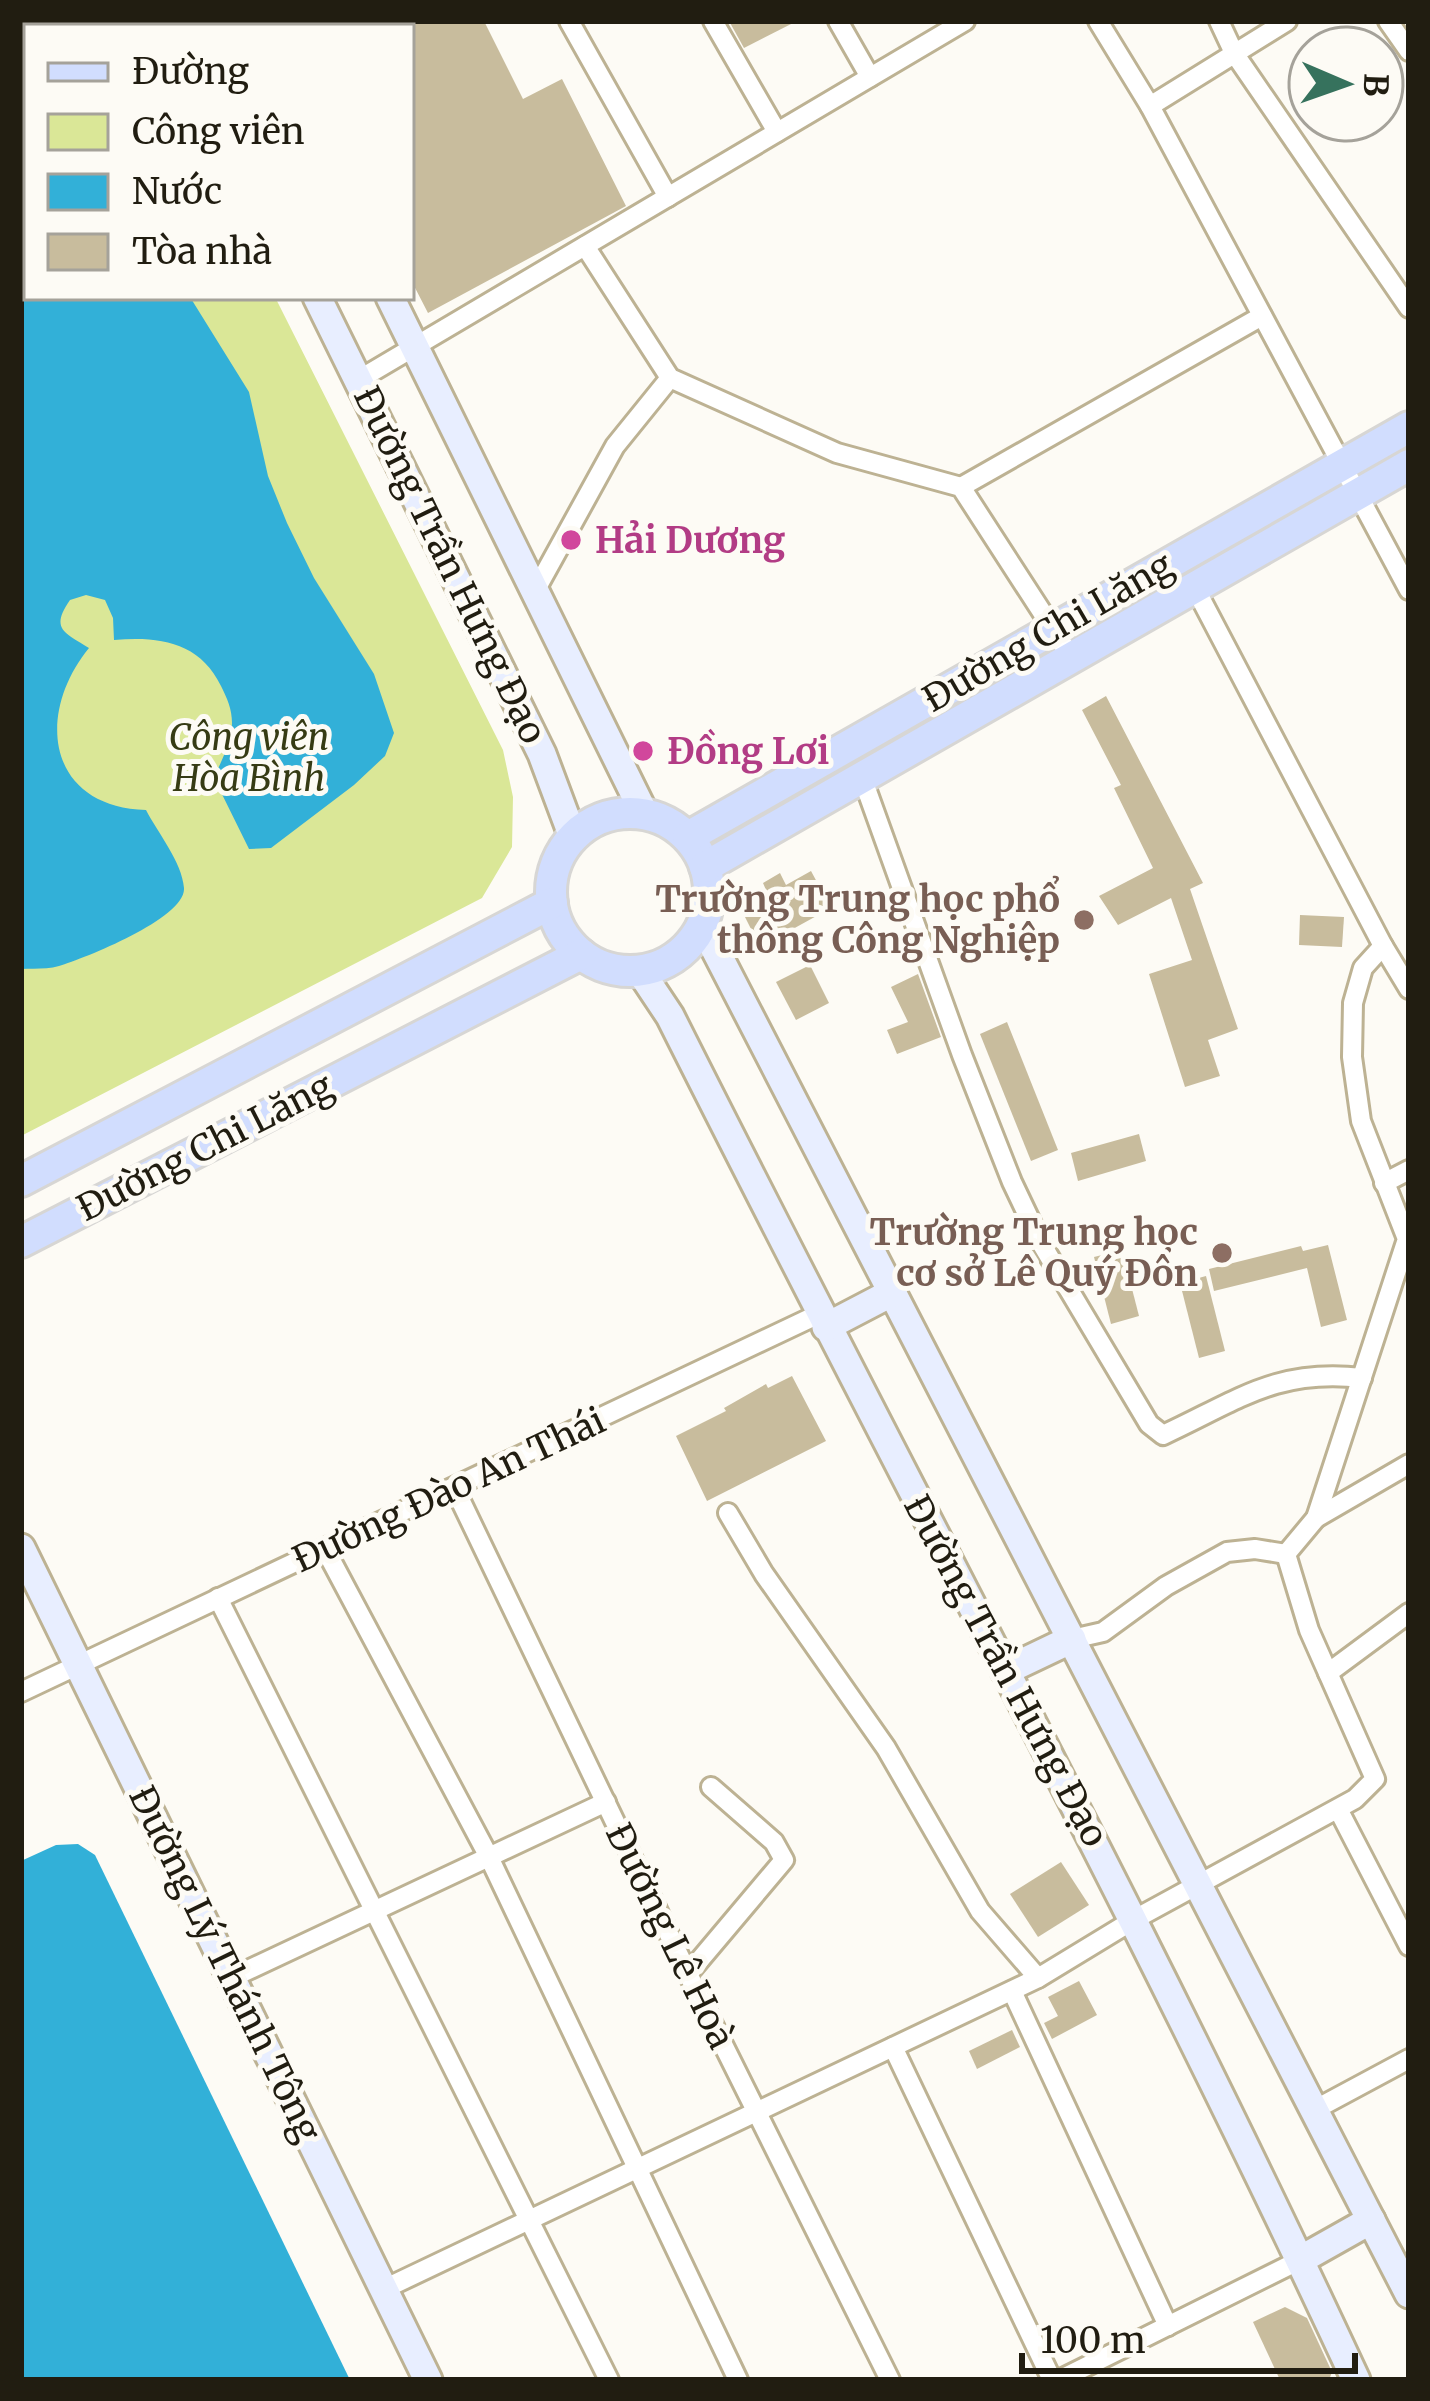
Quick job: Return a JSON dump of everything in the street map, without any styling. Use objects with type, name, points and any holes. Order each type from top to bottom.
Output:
[{"type":"main road","name":"Đường Trần Hưng Đạo","points":[[319,300],[542,754],[573,837]]},
{"type":"main road","name":"Đường Trần Hưng Đạo","points":[[392,300],[644,813]]},
{"type":"main road","name":"Đường Chi Lăng","points":[[688,837],[1409,427]]},
{"type":"main road","name":"Đường Chi Lăng","points":[[705,867],[1409,465]]},
{"type":"main road","points":[[644,813],[688,837],[705,867],[709,896],[702,924],[677,956],[640,970],[609,968],[581,954],[562,931],[552,903],[555,867],[573,837],[605,816],[644,813]]},
{"type":"main road","name":"Đường Chi Lăng","points":[[21,1181],[552,903]]},
{"type":"main road","name":"Đường Trần Hưng Đạo","points":[[702,924],[1409,2294]]},
{"type":"main road","name":"Đường Chi Lăng","points":[[21,1242],[581,954]]},
{"type":"main road","name":"Đường Trần Hưng Đạo","points":[[640,970],[670,1016],[822,1321],[1135,1919],[1356,2380]]},
{"type":"main road","points":[[822,1321],[893,1292]]},
{"type":"main road","name":"Đường Lý Thánh Tông","points":[[21,1548],[428,2380]]},
{"type":"main road","points":[[1005,1670],[1072,1639]]},
{"type":"main road","points":[[1300,2260],[1371,2220]]},
{"type":"street","points":[[568,21],[668,196]]},
{"type":"street","points":[[713,21],[777,132]]},
{"type":"street","points":[[838,21],[870,77]]},
{"type":"street","points":[[360,379],[965,21]]},
{"type":"street","points":[[1098,21],[1150,106],[1409,590]]},
{"type":"street","points":[[1219,21],[1234,52],[1409,308]]},
{"type":"street","points":[[1150,106],[1286,21]]},
{"type":"street","points":[[1388,21],[1409,50]]},
{"type":"street","points":[[585,245],[670,378],[837,453],[961,488],[1071,657]]},
{"type":"street","points":[[961,488],[1262,316]]},
{"type":"street","points":[[534,593],[615,446],[670,378]]},
{"type":"street","points":[[1194,586],[1409,989]]},
{"type":"street","points":[[862,777],[1012,1183],[1041,1243],[1149,1424],[1163,1435],[1254,1388],[1308,1376],[1362,1378]]},
{"type":"street","points":[[1316,1518],[1408,1241],[1361,1120],[1352,1057],[1353,1003],[1363,968],[1383,946]]},
{"type":"street","points":[[1384,1183],[1409,1170]]},
{"type":"street","name":"Đường Đào An Thái","points":[[21,1692],[822,1321]]},
{"type":"street","points":[[1286,1554],[1316,1518],[1409,1464]]},
{"type":"street","name":"Đường Lê Hoà","points":[[455,1489],[890,2380]]},
{"type":"street","points":[[728,1513],[764,1574],[886,1748],[980,1911],[1038,1978]]},
{"type":"street","points":[[325,1549],[489,1857],[738,2380]]},
{"type":"street","points":[[1072,1639],[1103,1632],[1166,1586],[1227,1552],[1255,1549],[1286,1554]]},
{"type":"street","points":[[384,2290],[1038,1978],[1135,1919],[1338,1809],[1375,1779],[1309,1630],[1286,1554]]},
{"type":"street","points":[[218,1598],[609,2380]]},
{"type":"street","points":[[1328,1673],[1409,1613]]},
{"type":"street","points":[[688,1974],[784,1860],[773,1841],[711,1786]]},
{"type":"street","points":[[231,1978],[606,1802]]},
{"type":"street","points":[[1338,1809],[1409,1946]]},
{"type":"street","points":[[1012,1991],[1168,2326]]},
{"type":"street","points":[[893,2048],[1056,2380],[1300,2260]]},
{"type":"street","points":[[1314,2110],[1409,2059]]},
{"type":"green space","name":"Công viên Hòa Bình","points":[[21,135],[24,300],[277,300],[503,750],[513,797],[512,847],[482,898],[21,1136]]},
{"type":"water","points":[[21,232],[24,300],[192,300],[249,392],[268,476],[287,523],[314,578],[374,674],[394,733],[385,756],[354,785],[271,848],[249,849],[214,778],[232,723],[227,699],[212,671],[176,645],[147,639],[114,640],[113,618],[105,600],[86,595],[70,600],[61,618],[63,630],[89,648],[61,701],[60,753],[70,775],[88,793],[113,805],[146,810],[174,858],[184,888],[169,912],[132,935],[59,966],[21,969]]},
{"type":"water","points":[[78,1844],[95,1855],[350,2380],[21,2380],[21,1861],[56,1845]]},
{"type":"building","points":[[484,21],[523,99],[562,79],[626,206],[428,313],[414,286],[411,24]]},
{"type":"building","points":[[729,21],[797,21],[744,48]]},
{"type":"building","points":[[1106,696],[1203,883],[1190,889],[1238,1029],[1208,1040],[1220,1076],[1185,1087],[1149,974],[1192,960],[1171,898],[1118,925],[1099,896],[1153,868],[1114,788],[1121,785],[1082,710]]},
{"type":"building","points":[[811,871],[831,908],[760,947],[743,913],[760,904],[755,896],[766,890],[763,883],[780,873],[786,885]]},
{"type":"building","points":[[1300,915],[1344,917],[1342,947],[1299,945]]},
{"type":"building","points":[[810,965],[829,1003],[796,1020],[776,982]]},
{"type":"building","points":[[918,974],[941,1037],[897,1054],[887,1030],[908,1022],[891,987]]},
{"type":"building","points":[[1007,1022],[1058,1150],[1031,1161],[980,1034]]},
{"type":"building","points":[[1139,1134],[1146,1161],[1078,1181],[1071,1153]]},
{"type":"building","points":[[1328,1245],[1347,1320],[1321,1327],[1307,1268],[1214,1291],[1209,1269],[1301,1246],[1303,1251]]},
{"type":"building","points":[[1122,1250],[1139,1316],[1111,1324],[1094,1257]]},
{"type":"building","points":[[1206,1276],[1225,1351],[1199,1358],[1180,1283]]},
{"type":"building","points":[[792,1376],[826,1441],[707,1501],[676,1436],[766,1384],[768,1388]]},
{"type":"building","points":[[1061,1862],[1089,1905],[1038,1937],[1010,1894]]},
{"type":"building","points":[[1079,1981],[1097,2015],[1052,2039],[1044,2023],[1058,2016],[1048,1997]]},
{"type":"building","points":[[1012,2030],[1020,2047],[977,2069],[969,2051]]},
{"type":"building","points":[[1285,2307],[1307,2318],[1332,2372],[1329,2380],[1280,2380],[1253,2322]]},
{"type":"place","name":"Hải Dương","points":[[571,540]]},
{"type":"place","name":"Đồng Lơi","points":[[643,751]]},
{"type":"place","name":"Trường Trung học phổ thông Công Nghiệp","points":[[1084,920]]},
{"type":"place","name":"Trường Trung học cơ sở Lê Quý Đôn","points":[[1222,1253]]}]
